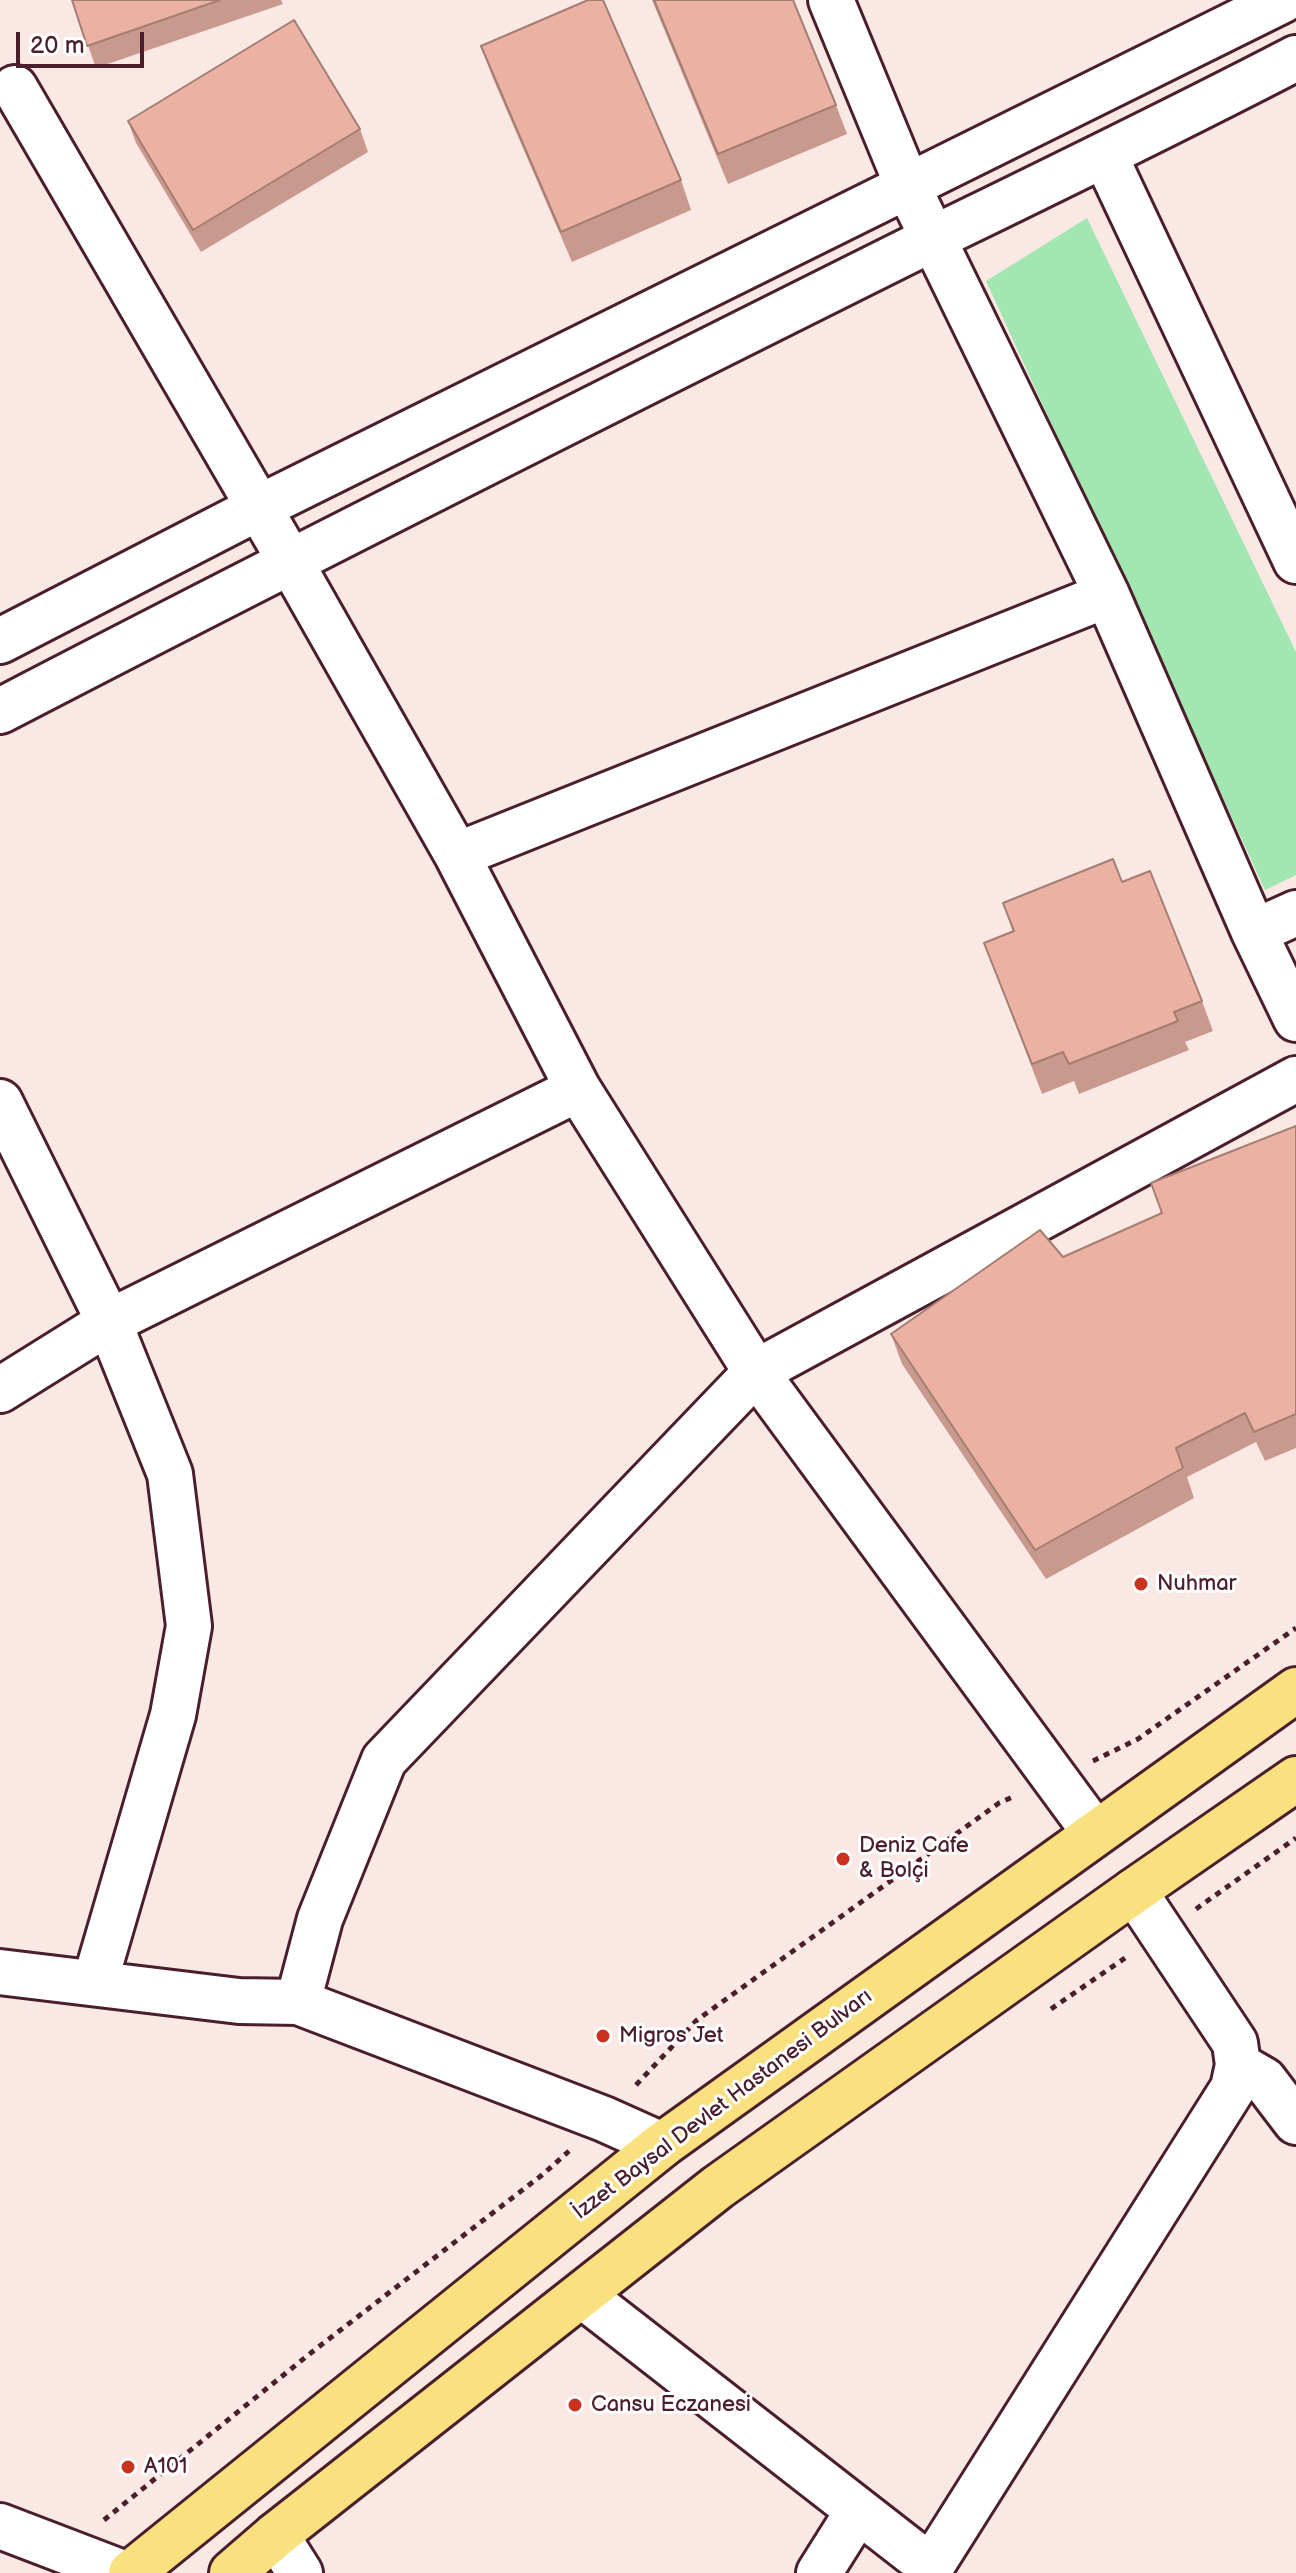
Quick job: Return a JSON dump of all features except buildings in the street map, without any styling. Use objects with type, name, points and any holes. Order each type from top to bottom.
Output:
[{"type":"main road","name":"İzzet Baysal Devlet Hastanesi Bulvarı","points":[[131,2573],[662,2145],[1296,1690]]},
{"type":"main road","points":[[232,2573],[718,2187],[1296,1779]]},
{"type":"street","points":[[831,0],[908,187],[1107,595],[1254,932],[1296,1019]]},
{"type":"street","points":[[0,641],[258,508],[1283,0]]},
{"type":"street","points":[[0,711],[290,561],[1296,58]]},
{"type":"street","points":[[5,73],[290,561],[457,855],[578,1089],[756,1372],[1095,1833]]},
{"type":"street","points":[[1105,156],[1281,493],[1296,561]]},
{"type":"street","points":[[457,855],[1107,595]]},
{"type":"street","points":[[1254,932],[1296,913]]},
{"type":"street","points":[[298,2002],[320,1919],[384,1760],[756,1372],[1296,1079]]},
{"type":"street","points":[[0,1390],[109,1322],[578,1089]]},
{"type":"street","points":[[0,1102],[109,1322],[170,1474],[189,1626],[173,1715],[95,1982]]},
{"type":"street","points":[[583,2296],[929,2570],[1233,2088],[1238,2065],[1235,2043],[1134,1891]]},
{"type":"street","points":[[0,1972],[239,2001],[298,2002],[604,2119],[662,2145]]},
{"type":"street","points":[[1238,2065],[1264,2080],[1296,2122]]},
{"type":"street","points":[[819,2573],[858,2511]]},
{"type":"street","points":[[0,2526],[123,2573]]},
{"type":"street","points":[[276,2535],[300,2573]]},
{"type":"path","points":[[67,2552],[123,2503],[312,2352],[542,2175],[604,2119],[697,2020],[999,1803],[1138,1739],[1296,1628]]},
{"type":"green space","points":[[1087,218],[1296,652],[1296,875],[1265,890],[986,281]]},
{"type":"place","name":"Nuhmar","points":[[1141,1584]]},
{"type":"place","name":"Deniz Cafe & Bolçi","points":[[843,1859]]},
{"type":"place","name":"Migros Jet","points":[[603,2036]]},
{"type":"place","name":"Cansu Eczanesi","points":[[575,2405]]},
{"type":"place","name":"A101","points":[[128,2467]]}]
